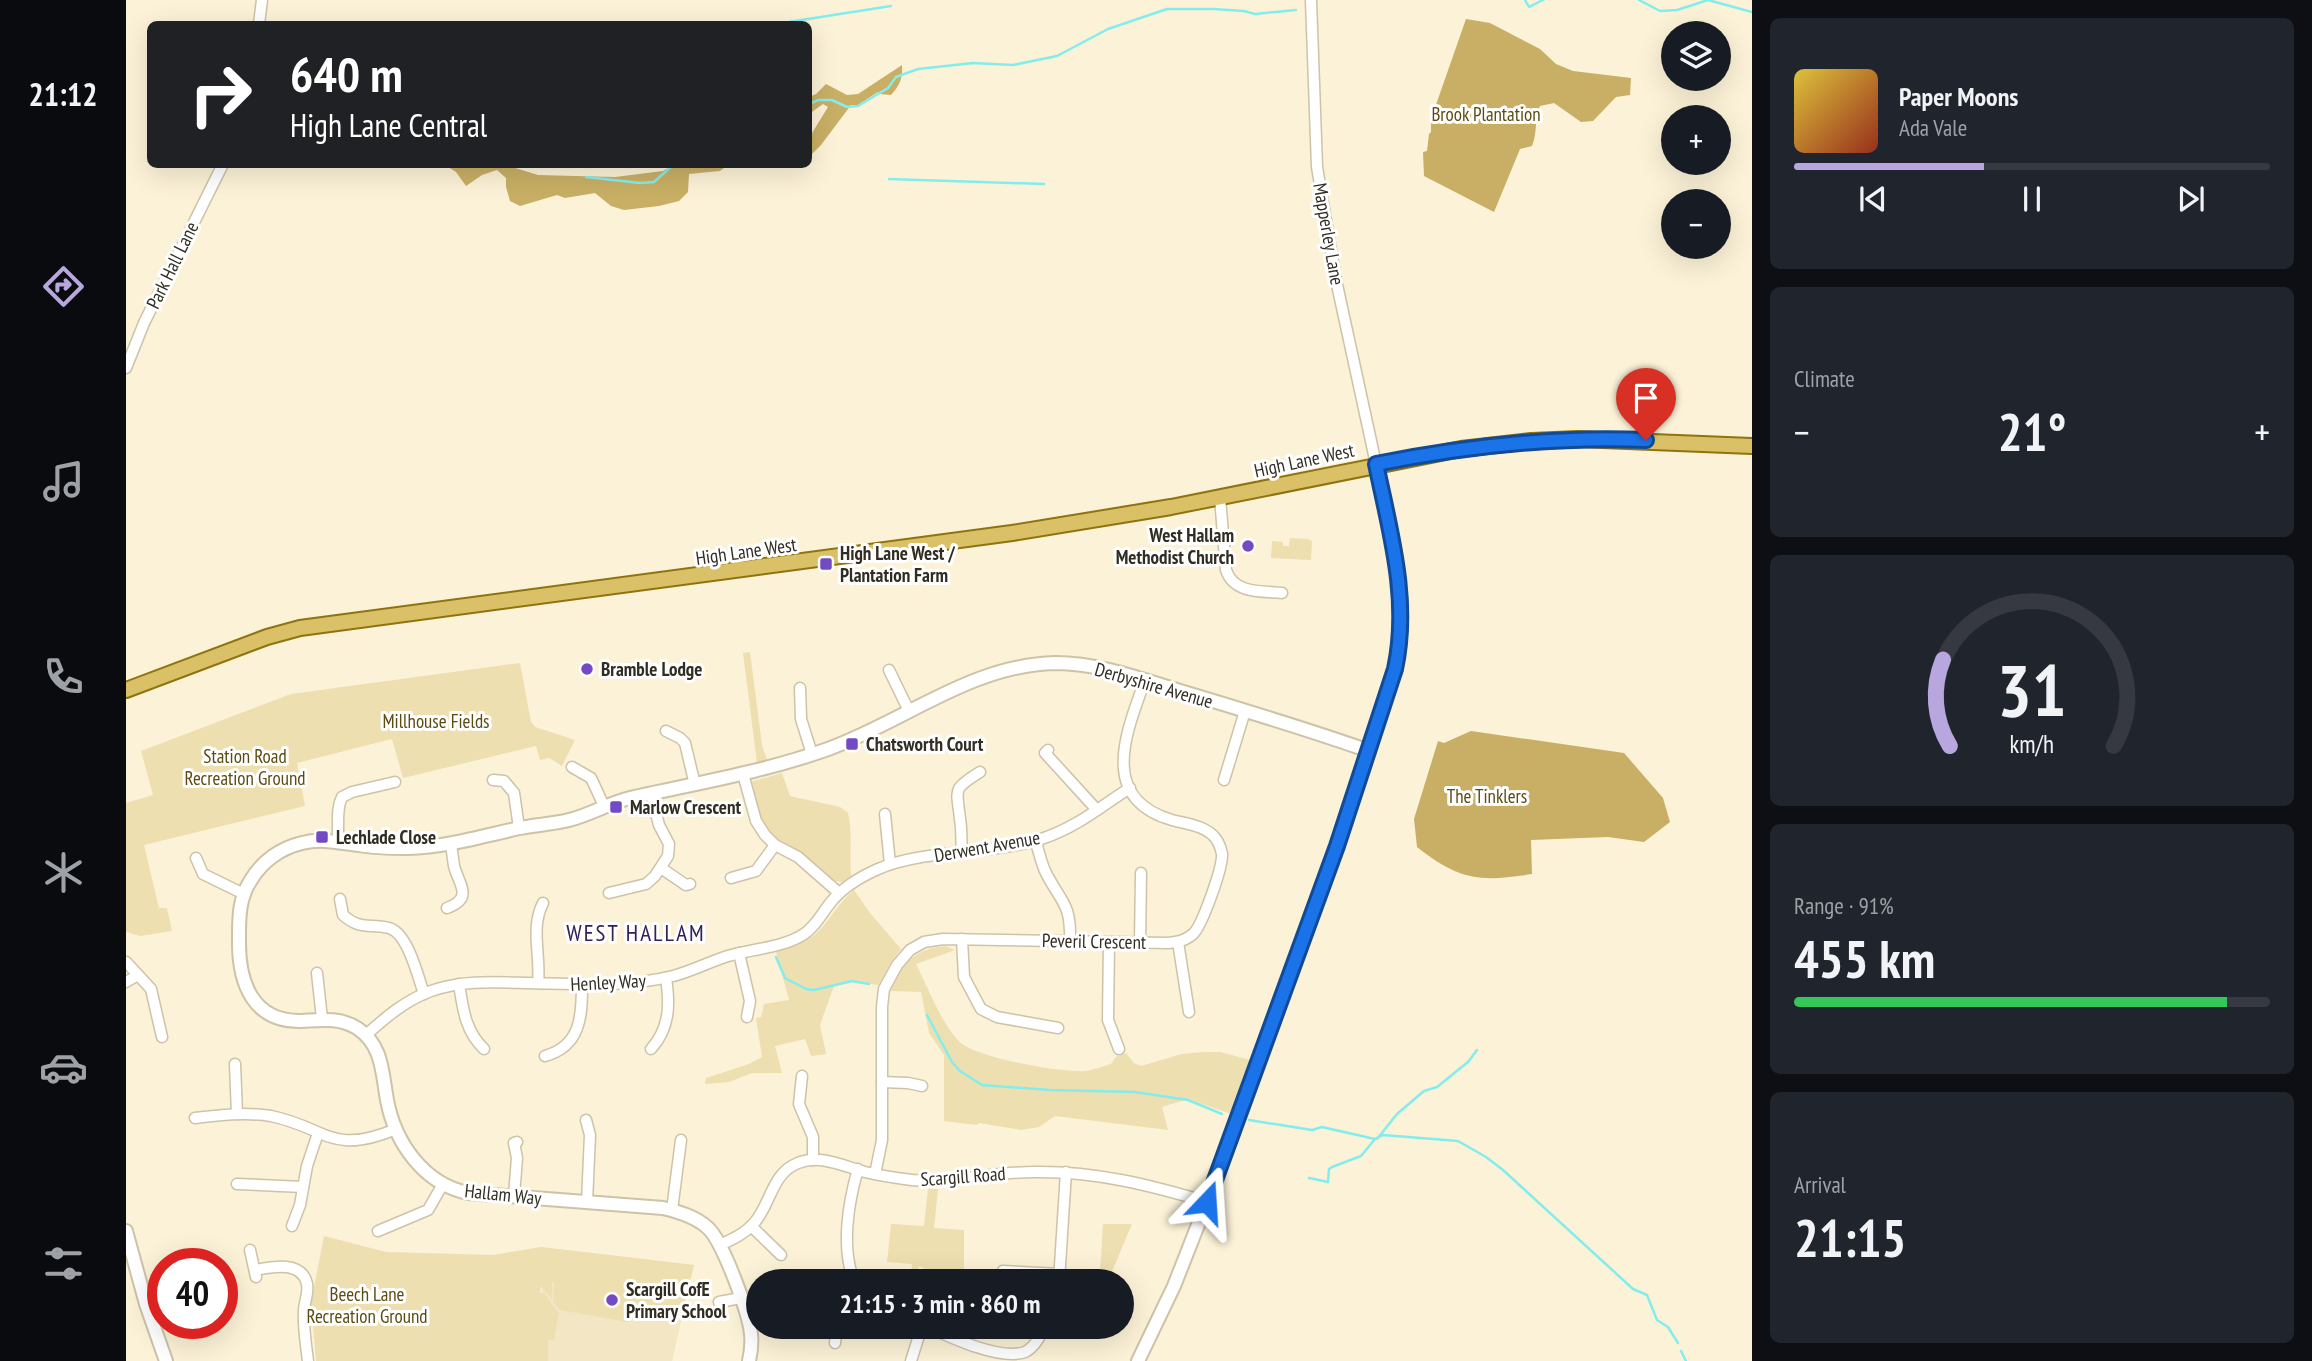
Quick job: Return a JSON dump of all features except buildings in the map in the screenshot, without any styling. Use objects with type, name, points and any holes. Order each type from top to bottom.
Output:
[{"type":"main road","name":"High Lane West","points":[[126,690],[267,637],[300,628],[1012,533],[1220,498],[1376,464],[1461,449],[1531,441],[1637,440],[1752,446]]},
{"type":"street","name":"Mapperley Lane","points":[[1311,0],[1317,167],[1336,280],[1376,464]]},
{"type":"street","name":"Park Hall Lane","points":[[126,368],[144,323],[221,168]]},
{"type":"street","points":[[1138,1361],[1174,1286],[1207,1202],[1369,751],[1395,669],[1401,626],[1401,598],[1376,464]]},
{"type":"street","points":[[1220,498],[1227,574],[1237,587],[1257,586],[1282,593]]},
{"type":"street","name":"Derbyshire Avenue","points":[[743,774],[836,746],[967,683],[999,671],[1054,663],[1080,664],[1145,680],[1369,751]]},
{"type":"street","points":[[889,670],[892,687],[909,711]]},
{"type":"street","points":[[1145,680],[1124,741],[1123,762],[1130,788],[1139,801],[1164,818],[1204,829],[1212,834],[1220,848],[1221,863],[1201,924],[1192,935],[1178,942],[1189,1012]]},
{"type":"street","points":[[800,688],[801,719],[812,754]]},
{"type":"street","points":[[1212,776],[1226,780],[1245,711]]},
{"type":"street","points":[[666,731],[678,733],[687,746],[695,785]]},
{"type":"street","points":[[1048,750],[1045,752],[1097,810]]},
{"type":"street","points":[[572,767],[591,778],[604,806]]},
{"type":"street","points":[[962,853],[957,794],[962,784],[980,772]]},
{"type":"street","points":[[366,1035],[350,1024],[322,1019],[299,1021],[280,1018],[261,1007],[248,992],[241,974],[239,916],[250,880],[260,867],[279,852],[298,844],[312,841],[407,848],[451,844],[567,820],[604,806],[743,774],[756,821],[765,835],[775,845],[793,854],[839,893]]},
{"type":"street","points":[[499,777],[514,793],[519,828]]},
{"type":"street","points":[[337,842],[340,826],[339,795],[395,782]]},
{"type":"street","name":"Derwent Avenue","points":[[839,893],[865,875],[890,864],[1035,840],[1065,830],[1130,788]]},
{"type":"street","points":[[609,893],[646,884],[661,868],[669,852],[669,844],[659,825],[651,794]]},
{"type":"street","points":[[885,814],[890,864]]},
{"type":"street","points":[[1035,840],[1044,870],[1070,915],[1070,941]]},
{"type":"street","points":[[447,908],[465,898],[455,868],[451,844]]},
{"type":"street","points":[[731,878],[756,871],[775,845]]},
{"type":"street","points":[[195,865],[211,879],[244,894]]},
{"type":"street","points":[[661,868],[686,885],[690,884]]},
{"type":"street","points":[[1139,880],[1140,943]]},
{"type":"street","name":"Henley Way","points":[[366,1035],[400,1006],[424,994],[459,985],[479,982],[626,983],[666,978],[739,953],[801,936],[816,923],[839,893]]},
{"type":"street","points":[[340,899],[339,913],[359,926],[394,925],[405,942],[424,994]]},
{"type":"street","points":[[538,907],[535,923],[539,960],[538,983]]},
{"type":"street","points":[[962,939],[964,977],[981,1009],[993,1016],[1043,1030],[1058,1028]]},
{"type":"street","name":"Peveril Crescent","points":[[875,1174],[882,1140],[882,1000],[892,972],[902,958],[917,946],[936,940],[962,939],[1178,942]]},
{"type":"street","points":[[1109,942],[1108,1017],[1118,1034],[1119,1049]]},
{"type":"street","points":[[739,953],[751,1012]]},
{"type":"street","points":[[126,962],[154,995],[162,1037]]},
{"type":"street","points":[[317,973],[322,1019]]},
{"type":"street","points":[[126,982],[138,975]]},
{"type":"street","points":[[657,1045],[668,1015],[666,978]]},
{"type":"street","points":[[551,1057],[568,1044],[578,1030],[582,1015],[582,984]]},
{"type":"street","points":[[459,985],[466,1023],[479,1046]]},
{"type":"street","name":"Hallam Way","points":[[366,1035],[375,1046],[380,1059],[386,1099],[396,1129],[418,1164],[443,1184],[468,1193],[672,1210],[701,1223],[712,1232],[741,1298],[752,1336],[749,1361]]},
{"type":"street","points":[[235,1064],[237,1114]]},
{"type":"street","points":[[720,1245],[751,1226],[782,1173],[797,1163],[813,1160],[813,1137],[800,1110],[795,1091],[802,1076]]},
{"type":"street","points":[[882,1082],[908,1083],[924,1089]]},
{"type":"street","points":[[195,1118],[237,1114],[280,1118],[341,1141],[359,1141],[396,1129]]},
{"type":"street","points":[[586,1120],[594,1134],[587,1202]]},
{"type":"street","points":[[292,1226],[317,1133]]},
{"type":"street","points":[[672,1210],[675,1153],[681,1140]]},
{"type":"street","points":[[514,1196],[517,1158],[514,1143],[517,1142]]},
{"type":"street","name":"Scargill Road","points":[[813,1160],[838,1163],[875,1174],[933,1181],[1023,1172],[1066,1172],[1138,1182],[1207,1202]]},
{"type":"street","points":[[851,1269],[848,1214],[858,1170]]},
{"type":"street","points":[[1060,1269],[1066,1172]]},
{"type":"street","points":[[237,1184],[303,1187]]},
{"type":"street","points":[[378,1231],[428,1210],[443,1184]]},
{"type":"street","points":[[751,1226],[769,1249],[781,1255]]},
{"type":"street","points":[[126,1231],[146,1304],[166,1361]]},
{"type":"street","points":[[250,1250],[256,1274],[275,1266],[285,1266],[298,1271],[306,1280],[308,1288],[304,1314],[308,1361]]},
{"type":"street","points":[[719,1302],[741,1298]]},
{"type":"street","points":[[911,1361],[919,1339]]},
{"type":"street","points":[[956,1339],[993,1354],[1024,1357],[1038,1339]]},
{"type":"shaded area","name":"Scargill CofE Primary School","points":[[541,1247],[694,1265],[672,1361],[542,1361]]},
{"type":"green space","name":"Brook Plantation","points":[[1466,19],[1490,23],[1540,49],[1556,64],[1573,71],[1631,78],[1630,95],[1616,97],[1593,121],[1581,122],[1554,103],[1540,106],[1532,146],[1520,149],[1494,212],[1424,176],[1423,152],[1427,151],[1431,119]]},
{"type":"green space","points":[[902,65],[900,81],[891,95],[878,92],[858,105],[851,105],[812,154],[812,133],[828,107],[823,104],[812,112],[812,96],[826,84],[847,95],[858,94]]},
{"type":"green space","points":[[450,168],[516,168],[538,175],[615,177],[663,171],[668,168],[724,168],[720,171],[689,174],[688,192],[679,201],[624,210],[611,206],[595,193],[565,198],[557,195],[520,206],[510,201],[506,178],[497,170],[482,175],[466,186]]},
{"type":"green space","points":[[1290,538],[1312,541],[1311,560],[1271,558],[1272,541],[1283,542],[1283,546],[1289,546]]},
{"type":"green space","points":[[750,652],[762,745],[767,760],[757,763],[743,653]]},
{"type":"green space","points":[[520,663],[531,722],[535,727],[575,740],[562,766],[549,758],[540,760],[536,746],[403,778],[392,739],[297,763],[305,806],[144,845],[159,908],[167,908],[172,931],[140,936],[126,932],[126,803],[153,795],[141,751],[291,694]]},
{"type":"green space","name":"The Tinklers","points":[[1471,731],[1624,753],[1663,798],[1670,822],[1644,842],[1608,837],[1531,840],[1532,874],[1484,878],[1459,873],[1417,847],[1414,819],[1438,741],[1444,743]]},
{"type":"green space","points":[[782,773],[790,796],[840,807],[848,813],[851,876],[842,882],[835,881],[803,854],[774,837],[761,820],[750,782]]},
{"type":"green space","points":[[854,890],[901,949],[879,985],[852,982],[834,986],[820,1025],[826,1054],[811,1056],[805,1039],[775,1046],[782,1073],[752,1073],[729,1082],[705,1084],[706,1078],[762,1057],[756,1018],[761,1017],[764,1004],[789,1000],[776,952],[800,944],[813,936]]},
{"type":"green space","points":[[945,946],[955,950],[916,964],[948,1027],[961,1043],[970,1049],[1021,1063],[1074,1071],[1111,1064],[1116,1057],[1126,1053],[1134,1063],[1141,1066],[1182,1054],[1220,1052],[1254,1061],[1234,1115],[1188,1099],[1162,1107],[1168,1130],[1055,1116],[1039,1127],[1021,1130],[944,1121],[944,1055],[929,1033],[921,992],[891,991],[898,973],[910,959],[927,950]]},
{"type":"green space","points":[[928,1189],[938,1189],[934,1228],[964,1230],[964,1269],[926,1269],[919,1266],[919,1269],[912,1269],[912,1264],[887,1262],[891,1224],[924,1226]]},
{"type":"green space","points":[[1103,1224],[1132,1224],[1113,1269],[1100,1269]]},
{"type":"green space","name":"Beech Lane Recreation Ground","points":[[324,1236],[386,1252],[493,1255],[541,1247],[694,1265],[683,1305],[666,1317],[656,1311],[628,1322],[560,1310],[553,1302],[554,1282],[552,1299],[541,1286],[540,1293],[544,1293],[559,1313],[554,1340],[548,1340],[548,1361],[316,1361],[311,1303]]},
{"type":"waterway","points":[[1525,0],[1529,7],[1543,0]]},
{"type":"waterway","points":[[1639,0],[1660,11],[1677,10],[1708,0],[1752,12]]},
{"type":"waterway","points":[[795,21],[891,6]]},
{"type":"waterway","points":[[812,103],[832,100],[847,107],[858,106],[888,88],[896,77],[918,69],[973,63],[1013,65],[1057,56],[1108,29],[1167,9],[1213,9],[1255,14],[1296,10]]},
{"type":"waterway","points":[[586,177],[654,182],[670,168]]},
{"type":"waterway","points":[[889,179],[1044,184]]},
{"type":"waterway","points":[[776,957],[785,978],[806,989],[814,990],[852,981],[869,984]]},
{"type":"waterway","points":[[927,1015],[952,1062],[960,1071],[982,1085],[1135,1092],[1188,1100],[1222,1114]]},
{"type":"waterway","points":[[1377,1139],[1397,1114],[1424,1091],[1437,1087],[1468,1062],[1477,1050]]},
{"type":"waterway","points":[[1249,1120],[1312,1130],[1322,1127],[1375,1139]]},
{"type":"waterway","points":[[1309,1178],[1328,1182],[1329,1169],[1361,1156],[1375,1139],[1383,1135],[1458,1141],[1503,1170],[1633,1289],[1647,1295],[1657,1320],[1668,1327],[1678,1343]]},
{"type":"waterway","points":[[1681,1351],[1686,1361]]},
{"type":"place","name":"West Hallam Methodist Church","points":[[1248,546]]},
{"type":"place","name":"High Lane West / Plantation Farm","points":[[826,564]]},
{"type":"place","name":"Bramble Lodge","points":[[587,669]]},
{"type":"place","name":"Chatsworth Court","points":[[852,744]]},
{"type":"place","name":"Marlow Crescent","points":[[616,807]]},
{"type":"place","name":"Lechlade Close","points":[[322,837]]},
{"type":"place","name":"Scargill CofE Primary School","points":[[612,1300]]},
{"type":"district","name":"WEST HALLAM","points":[[636,932]]},
{"type":"route","points":[[1207,1202],[1337,846],[1395,669],[1400,647],[1401,598],[1376,464],[1461,449],[1531,441],[1646,440]]},
{"type":"park label","name":"Millhouse Fields","points":[[436,721]]},
{"type":"park label","name":"Station Road Recreation Ground","points":[[245,767]]}]
